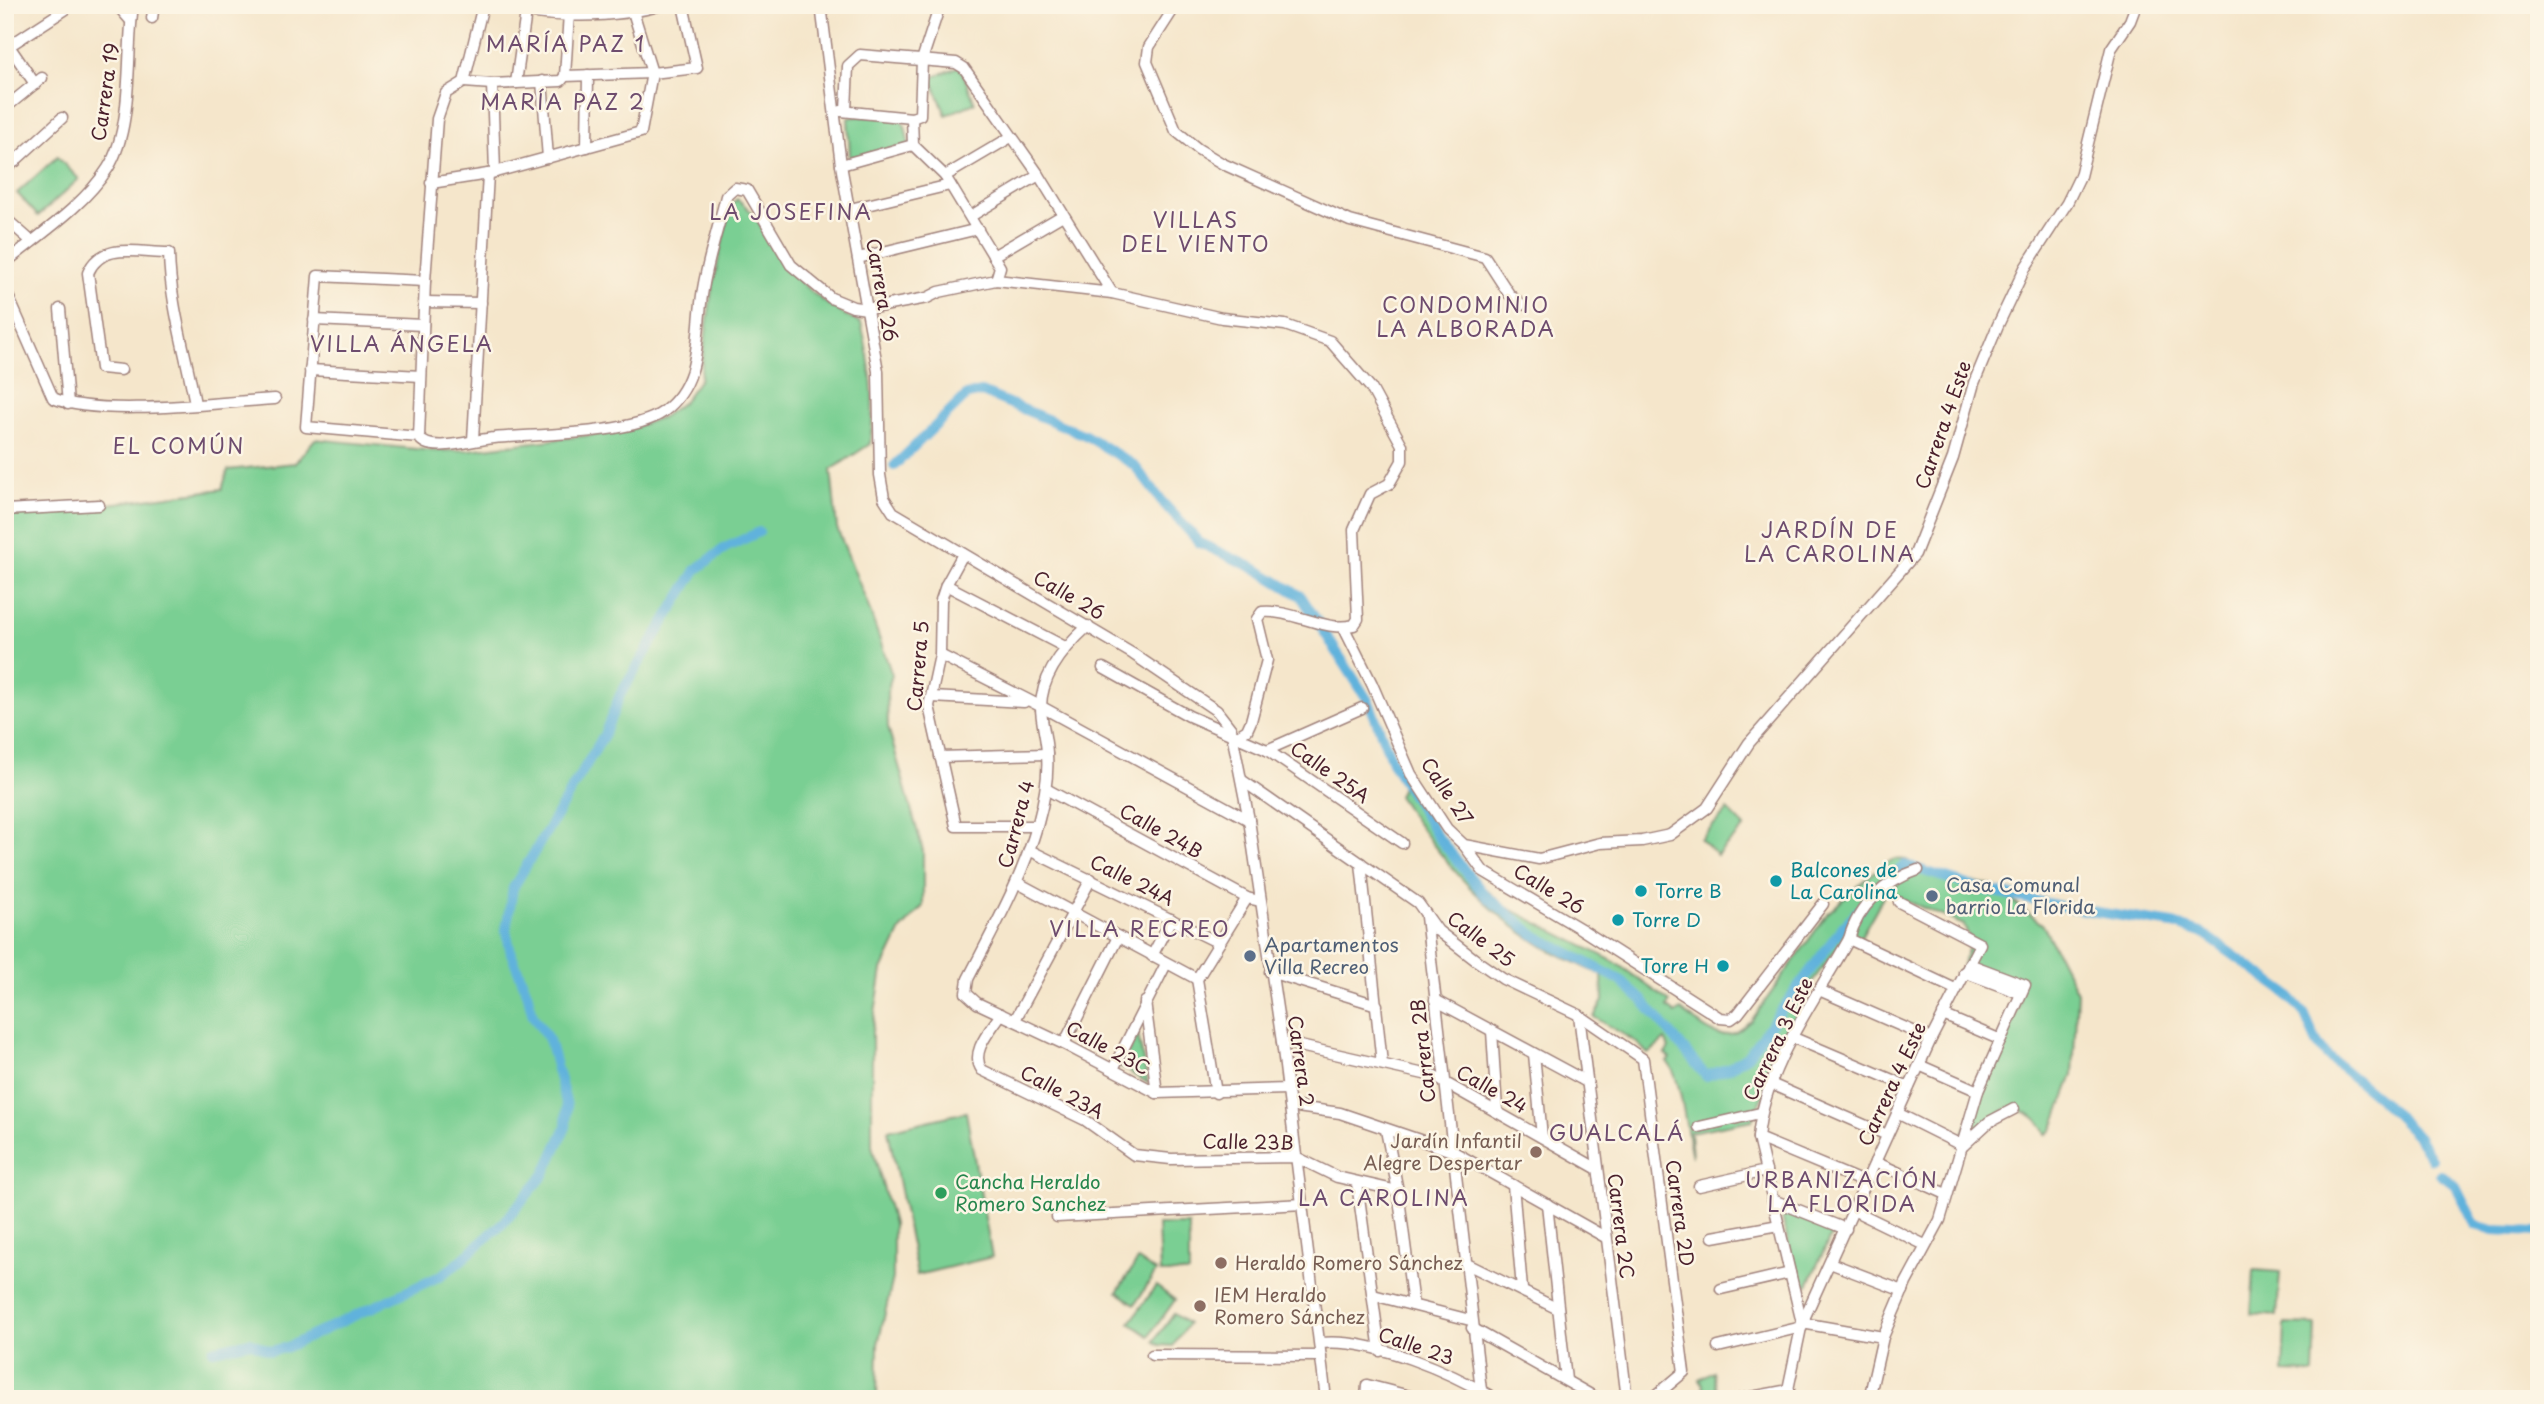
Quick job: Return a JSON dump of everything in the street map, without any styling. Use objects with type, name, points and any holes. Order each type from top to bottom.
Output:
[{"type":"street","points":[[117,5],[131,21]]},
{"type":"street","name":"Carrera 19","points":[[5,262],[76,203],[108,168],[121,135],[133,5]]},
{"type":"street","points":[[152,18],[154,5]]},
{"type":"street","points":[[464,82],[478,18],[484,5]]},
{"type":"street","points":[[501,5],[526,12],[633,9],[661,5]]},
{"type":"street","points":[[565,76],[652,73],[698,67],[683,5]]},
{"type":"street","name":"Carrera 26","points":[[821,5],[840,111],[841,165],[878,371],[880,475],[884,498]]},
{"type":"street","points":[[913,145],[922,60],[940,5]]},
{"type":"street","points":[[1176,5],[1149,47],[1147,62],[1176,131],[1223,164],[1350,220],[1485,257],[1509,293],[1521,305]]},
{"type":"street","name":"Carrera 4 Este","points":[[1642,841],[1670,835],[1707,808],[1749,743],[1915,554],[1952,458],[1974,383],[1998,325],[2025,268],[2067,203],[2080,176],[2112,49],[2130,21],[2136,5]]},
{"type":"street","points":[[5,108],[39,81],[7,47],[66,9]]},
{"type":"street","points":[[419,437],[425,281],[437,119],[446,93],[464,82],[492,85],[561,81],[565,76],[567,9]]},
{"type":"street","points":[[432,183],[491,173],[641,132],[652,73],[633,9]]},
{"type":"street","points":[[516,83],[526,12]]},
{"type":"street","points":[[916,116],[840,111],[852,60],[860,55],[956,63],[964,68],[1039,175],[1112,293]]},
{"type":"street","points":[[587,147],[588,75]]},
{"type":"street","points":[[542,81],[548,158]]},
{"type":"street","points":[[473,440],[491,173],[492,85]]},
{"type":"street","points":[[5,170],[62,118]]},
{"type":"street","points":[[850,209],[948,181],[1011,137]]},
{"type":"street","points":[[841,165],[913,145]]},
{"type":"street","points":[[913,145],[948,181],[971,216],[1000,267],[996,280]]},
{"type":"street","points":[[5,148],[16,161]]},
{"type":"street","points":[[971,216],[1039,175]]},
{"type":"street","points":[[425,281],[318,276],[306,427],[419,437],[431,447],[473,440],[604,429],[644,421],[663,412],[692,374],[699,345],[703,289],[726,195],[735,188],[747,190],[791,265],[811,284],[831,298],[867,309],[927,298],[939,292],[996,280],[1112,293],[1222,318],[1285,325],[1330,341],[1371,388],[1402,445],[1402,461],[1389,484],[1370,494],[1354,530],[1360,613],[1354,625],[1339,627],[1308,618],[1272,611],[1262,612],[1257,619],[1268,660],[1247,730],[1233,734]]},
{"type":"street","points":[[993,256],[1063,215]]},
{"type":"street","points":[[5,218],[31,241]]},
{"type":"street","points":[[858,258],[978,229]]},
{"type":"street","points":[[121,370],[101,368],[88,273],[94,259],[107,252],[169,253],[169,290],[186,352],[195,404]]},
{"type":"street","points":[[5,289],[53,398],[68,404],[149,407],[275,399]]},
{"type":"street","points":[[425,302],[481,303]]},
{"type":"street","points":[[60,309],[68,404]]},
{"type":"street","points":[[314,320],[423,325]]},
{"type":"street","points":[[310,370],[421,376]]},
{"type":"street","name":"Calle 26","points":[[884,498],[893,512],[1088,626],[1217,711],[1233,734]]},
{"type":"street","points":[[5,510],[99,505]]},
{"type":"street","name":"Carrera 5","points":[[963,554],[946,584],[939,626],[940,655],[932,697],[931,721],[956,826],[1037,826]]},
{"type":"street","points":[[946,584],[1065,647]]},
{"type":"street","name":"Carrera 4","points":[[966,993],[968,979],[1018,883],[1046,789],[1047,754],[1036,704],[1065,647],[1088,626]]},
{"type":"street","name":"Calle 27","points":[[1339,627],[1372,684],[1411,774],[1447,829],[1464,845],[1539,859],[1600,843],[1642,841]]},
{"type":"street","points":[[940,655],[1249,820]]},
{"type":"street","name":"Calle 25A","points":[[1103,668],[1188,716],[1267,750],[1402,843]]},
{"type":"street","points":[[932,697],[1036,704]]},
{"type":"street","points":[[1267,750],[1362,708]]},
{"type":"street","name":"Carrera 2","points":[[1233,734],[1243,781],[1282,1042],[1326,1399]]},
{"type":"street","points":[[940,757],[1047,754]]},
{"type":"street","name":"Calle 25","points":[[1243,781],[1418,903],[1426,918],[1452,943],[1503,979],[1579,1015],[1643,1059]]},
{"type":"street","name":"Calle 24B","points":[[1046,789],[1247,898],[1260,901]]},
{"type":"street","name":"Calle 26","points":[[1464,845],[1483,871],[1581,929],[1720,1018],[1731,1019],[1823,904]]},
{"type":"street","name":"Calle 24A","points":[[1029,850],[1219,943]]},
{"type":"street","points":[[1361,863],[1382,1064]]},
{"type":"street","name":"Carrera 3 Este","points":[[1802,1325],[1758,1138],[1760,1113],[1794,1038],[1849,939],[1861,911],[1898,876],[1918,870]]},
{"type":"street","points":[[1015,1020],[1091,879]]},
{"type":"street","points":[[1018,883],[1197,979]]},
{"type":"street","points":[[1216,1093],[1197,979],[1247,898]]},
{"type":"street","name":"Carrera 4 Este","points":[[1788,1394],[1802,1325],[1931,1039],[1980,944],[1899,902]]},
{"type":"street","name":"Carrera 2B","points":[[1426,918],[1471,1324],[1481,1390]]},
{"type":"street","points":[[1152,956],[1171,919]]},
{"type":"street","points":[[1064,1044],[1118,937]]},
{"type":"street","points":[[1849,939],[1955,989]]},
{"type":"street","points":[[1113,1069],[1166,964]]},
{"type":"street","points":[[1869,1399],[1884,1337],[1903,1291],[1940,1220],[1978,1091],[2021,988],[1966,968]]},
{"type":"street","points":[[1270,972],[1377,1006]]},
{"type":"street","points":[[1819,990],[1931,1039]]},
{"type":"street","name":"Calle 23C","points":[[966,993],[977,1003],[1064,1044],[1157,1093],[1287,1089]]},
{"type":"street","points":[[1435,1000],[1587,1082]]},
{"type":"street","points":[[1145,1001],[1157,1093]]},
{"type":"street","name":"Calle 23A","points":[[1001,1014],[978,1051],[976,1060],[982,1070],[1085,1120],[1134,1155]]},
{"type":"street","name":"Carrera 2C","points":[[1579,1015],[1596,1168],[1627,1399]]},
{"type":"street","points":[[1943,1015],[2001,1040]]},
{"type":"street","points":[[1492,1031],[1497,1111]]},
{"type":"street","points":[[1794,1038],[1909,1087]]},
{"type":"street","name":"Calle 24","points":[[1282,1042],[1433,1076],[1596,1168]]},
{"type":"street","points":[[1534,1054],[1542,1137]]},
{"type":"street","name":"Carrera 2D","points":[[1643,1059],[1684,1372],[1652,1399]]},
{"type":"street","points":[[1919,1065],[1978,1091]]},
{"type":"street","points":[[1771,1084],[1887,1135]]},
{"type":"street","points":[[1290,1106],[1340,1113],[1452,1151],[1605,1237]]},
{"type":"street","points":[[1963,1146],[1989,1122],[2014,1109]]},
{"type":"street","points":[[1699,1126],[1760,1113]]},
{"type":"street","points":[[1897,1113],[1963,1146]]},
{"type":"street","points":[[1386,1130],[1398,1191],[1413,1305]]},
{"type":"street","points":[[1758,1138],[1866,1184]]},
{"type":"street","name":"Calle 23B","points":[[1134,1155],[1171,1159],[1296,1157],[1357,1183],[1398,1191]]},
{"type":"street","points":[[1875,1162],[1946,1194]]},
{"type":"street","points":[[1699,1186],[1766,1171]]},
{"type":"street","points":[[1357,1183],[1380,1351]]},
{"type":"street","points":[[1513,1185],[1522,1289]]},
{"type":"street","points":[[1773,1200],[1846,1229]]},
{"type":"street","points":[[1057,1217],[1303,1204]]},
{"type":"street","points":[[1548,1204],[1566,1380]]},
{"type":"street","points":[[1855,1211],[1926,1245]]},
{"type":"street","points":[[1713,1237],[1779,1225]]},
{"type":"street","points":[[1465,1263],[1558,1309]]},
{"type":"street","points":[[1830,1263],[1903,1291]]},
{"type":"street","points":[[1721,1289],[1790,1273]]},
{"type":"street","points":[[1373,1295],[1471,1324],[1598,1399]]},
{"type":"street","points":[[1718,1348],[1802,1325],[1884,1337]]},
{"type":"street","name":"Calle 23","points":[[1320,1343],[1353,1344],[1380,1351],[1433,1368],[1496,1399]]},
{"type":"street","points":[[1152,1355],[1321,1356]]},
{"type":"street","points":[[1366,1399],[1367,1385],[1375,1385],[1421,1399]]},
{"type":"street","points":[[1741,1399],[1788,1394]]},
{"type":"green space","points":[[960,66],[975,103],[946,115],[931,78]]},
{"type":"green space","points":[[848,118],[899,118],[905,126],[909,145],[850,158]]},
{"type":"green space","points":[[57,157],[79,179],[38,216],[17,193]]},
{"type":"green space","points":[[737,199],[754,215],[783,263],[798,280],[823,301],[861,323],[870,368],[873,413],[870,444],[831,470],[837,528],[892,675],[887,692],[888,727],[923,851],[923,906],[901,930],[882,970],[872,1031],[872,1146],[893,1224],[893,1278],[878,1344],[877,1399],[5,1399],[5,512],[40,513],[222,489],[228,470],[295,463],[315,439],[436,451],[468,450],[625,431],[662,417],[683,402],[700,379],[711,295],[730,206]]},
{"type":"green space","points":[[1403,784],[1468,874],[1506,907],[1615,962],[1670,1002],[1667,1007],[1676,1014],[1681,1010],[1715,1034],[1732,1034],[1751,1021],[1828,913],[1883,864],[1895,859],[1906,860],[1938,878],[1992,885],[2043,925],[2077,992],[2073,1075],[2052,1130],[2046,1135],[2032,1116],[2009,1107],[1957,1146],[2004,1045],[2020,1001],[2004,978],[1962,965],[1971,942],[1964,925],[1886,892],[1860,938],[1847,935],[1812,982],[1752,1120],[1690,1132],[1692,1157],[1676,1079],[1667,1062],[1670,1059],[1665,1054],[1669,1048],[1665,1040],[1648,1054],[1636,1042],[1594,1017],[1603,1001],[1602,975],[1539,944],[1498,914],[1479,896],[1444,858],[1398,796]]},
{"type":"green space","points":[[1728,810],[1745,827],[1717,855],[1700,839]]},
{"type":"green space","points":[[1138,1035],[1148,1083],[1120,1067]]},
{"type":"green space","name":"Cancha Heraldo Romero Sanchez","points":[[966,1112],[992,1257],[917,1275],[888,1130]]},
{"type":"green space","points":[[1780,1207],[1832,1233],[1808,1285],[1797,1284]]},
{"type":"green space","points":[[1158,1225],[1189,1225],[1189,1273],[1160,1273]]},
{"type":"green space","points":[[1138,1260],[1156,1272],[1135,1304],[1117,1292]]},
{"type":"green space","points":[[2254,1270],[2280,1272],[2277,1316],[2251,1314]]},
{"type":"green space","points":[[1156,1286],[1175,1300],[1149,1336],[1130,1323]]},
{"type":"green space","points":[[1174,1314],[1188,1324],[1173,1346],[1159,1345],[1154,1341]]},
{"type":"green space","points":[[2285,1324],[2316,1325],[2314,1373],[2283,1372]]},
{"type":"green space","points":[[1713,1371],[1719,1399],[1701,1399],[1703,1385],[1699,1379]]},
{"type":"waterway","points":[[894,466],[967,395],[982,392],[1085,435],[1134,465],[1164,504],[1200,543],[1258,570],[1301,596],[1369,702],[1393,764],[1437,836],[1485,895],[1536,936],[1620,980],[1645,1003],[1706,1076],[1729,1068],[1748,1055],[1844,925],[1862,907]]},
{"type":"waterway","points":[[213,1350],[250,1342],[270,1351],[285,1348],[440,1276],[504,1222],[544,1175],[566,1127],[567,1106],[549,1040],[533,1016],[527,992],[511,953],[506,930],[513,888],[604,735],[620,695],[696,570],[725,548],[759,532]]},
{"type":"waterway","points":[[1886,883],[1905,865],[1981,889],[2065,907],[2173,924],[2204,934],[2284,991],[2304,1013],[2317,1043],[2327,1056],[2383,1102],[2418,1137],[2431,1159]]},
{"type":"waterway","points":[[2440,1174],[2456,1186],[2475,1225],[2493,1230],[2539,1232]]},
{"type":"place","name":"Balcones de La Carolina","points":[[1776,881]]},
{"type":"place","name":"Torre B","points":[[1641,891]]},
{"type":"place","name":"Casa Comunal barrio La Florida","points":[[1932,896]]},
{"type":"place","name":"Torre D","points":[[1618,920]]},
{"type":"place","name":"Apartamentos Villa Recreo","points":[[1250,956]]},
{"type":"place","name":"Torre H","points":[[1723,966]]},
{"type":"place","name":"Jardín Infantil Alegre Despertar","points":[[1536,1152]]},
{"type":"place","name":"Cancha Heraldo Romero Sanchez","points":[[941,1193]]},
{"type":"place","name":"Heraldo Romero Sánchez","points":[[1221,1263]]},
{"type":"place","name":"IEM Heraldo Romero Sánchez","points":[[1200,1306]]},
{"type":"district","name":"MARÍA PAZ 1","points":[[566,45]]},
{"type":"district","name":"MARÍA PAZ 2","points":[[563,103]]},
{"type":"district","name":"LA JOSEFINA","points":[[791,213]]},
{"type":"district","name":"VILLAS DEL VIENTO","points":[[1196,233]]},
{"type":"district","name":"CONDOMINIO LA ALBORADA","points":[[1466,318]]},
{"type":"district","name":"VILLA ÁNGELA","points":[[402,345]]},
{"type":"district","name":"EL COMÚN","points":[[179,447]]},
{"type":"district","name":"JARDÍN DE LA CAROLINA","points":[[1830,543]]},
{"type":"district","name":"VILLA RECREO","points":[[1140,930]]},
{"type":"district","name":"GUALCALÁ","points":[[1617,1134]]},
{"type":"district","name":"URBANIZACIÓN LA FLORIDA","points":[[1842,1193]]},
{"type":"district","name":"LA CAROLINA","points":[[1384,1199]]}]
